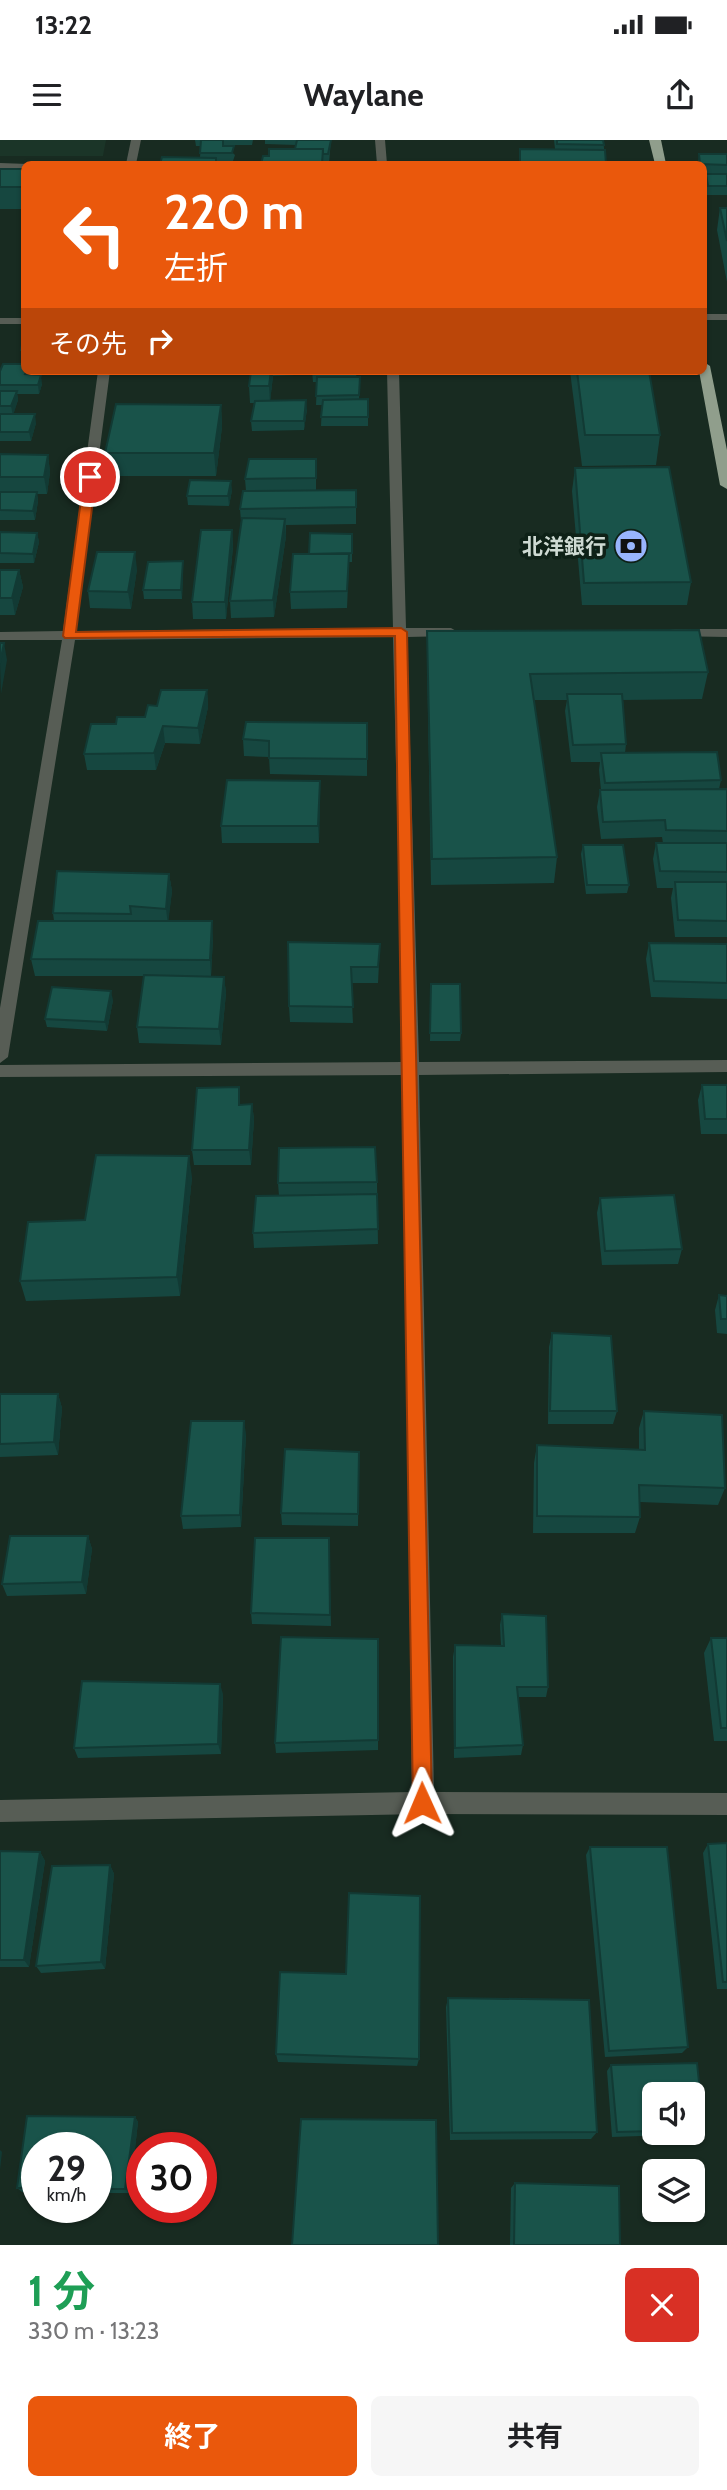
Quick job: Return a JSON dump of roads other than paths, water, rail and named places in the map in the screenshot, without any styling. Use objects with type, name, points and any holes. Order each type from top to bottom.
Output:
[{"type":"highway","points":[[655,140],[660,161]]},
{"type":"highway","points":[[706,375],[727,485]]},
{"type":"street","points":[[132,161],[136,140]]},
{"type":"street","points":[[380,140],[382,161]]},
{"type":"street","points":[[0,166],[21,166]]},
{"type":"street","points":[[707,317],[727,317]]},
{"type":"street","points":[[0,321],[21,321]]},
{"type":"street","points":[[0,1057],[69,636],[103,375]]},
{"type":"street","points":[[393,375],[411,1069],[422,1803]]},
{"type":"street","points":[[0,636],[468,632]]},
{"type":"street","points":[[657,633],[727,633]]},
{"type":"street","points":[[0,1071],[727,1066]]},
{"type":"street","points":[[0,1811],[422,1803],[727,1804]]},
{"type":"place","name":"北洋銀行","points":[[631,546]]}]
